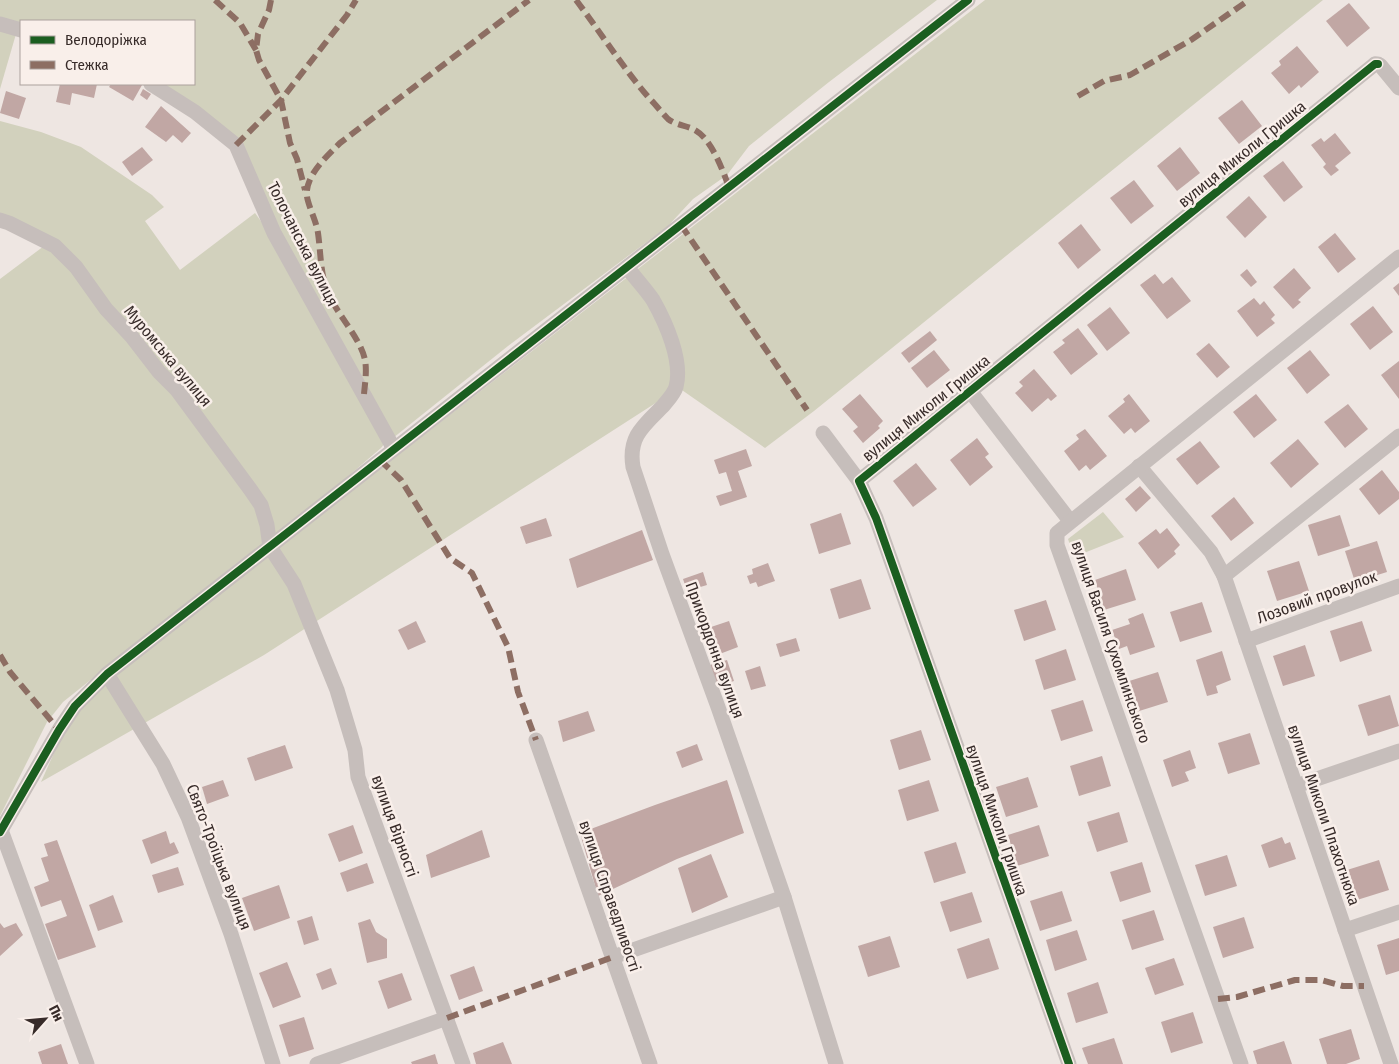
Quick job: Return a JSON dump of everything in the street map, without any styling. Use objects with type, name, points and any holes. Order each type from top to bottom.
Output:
[{"type":"street","points":[[87,1064],[1,831],[59,730],[75,706],[107,674],[968,0]]},
{"type":"street","points":[[0,24],[20,30]]},
{"type":"street","name":"вулиця Миколи Гришка","points":[[1069,1064],[876,518],[859,481],[1375,64],[1380,65],[1399,88]]},
{"type":"street","name":"Толочанська вулиця","points":[[153,85],[195,112],[236,145],[274,232],[394,449]]},
{"type":"street","name":"Муромська вулиця","points":[[0,220],[56,246],[76,267],[106,309],[132,337],[159,372],[177,390],[250,489],[260,505],[267,525],[270,547]]},
{"type":"street","name":"вулиця Василя Сухомлинського","points":[[1241,1064],[1057,545],[1057,533],[1399,257]]},
{"type":"street","name":"Прикордонна вулиця","points":[[627,267],[652,300],[668,330],[677,363],[676,388],[668,400],[640,428],[634,439],[630,454],[633,468],[784,898],[836,1064]]},
{"type":"street","points":[[970,391],[1070,521]]},
{"type":"street","points":[[823,433],[859,481]]},
{"type":"street","points":[[1224,576],[1399,436]]},
{"type":"street","name":"вулиця Миколи Плахотнюка","points":[[1139,466],[1211,552],[1224,576],[1391,1064]]},
{"type":"street","name":"вулиця Вірності","points":[[270,547],[294,584],[337,690],[355,750],[358,777],[463,1064]]},
{"type":"street","name":"Лозовий провулок","points":[[1246,641],[1399,586]]},
{"type":"street","name":"Свято-Троїцька вулиця","points":[[107,674],[163,764],[188,817],[231,934],[273,1064]]},
{"type":"street","name":"вулиця Справедливості","points":[[536,740],[650,1064]]},
{"type":"street","points":[[1296,786],[1399,751]]},
{"type":"street","points":[[612,957],[784,898]]},
{"type":"street","points":[[1345,930],[1399,912]]},
{"type":"street","points":[[317,1064],[447,1018]]},
{"type":"green space","points":[[0,0],[937,0],[749,146],[727,175],[693,199],[668,226],[508,346],[393,438],[279,231],[244,147],[158,85],[195,85],[195,20],[20,20],[20,26],[0,20]]},
{"type":"green space","points":[[985,0],[1323,0],[814,411],[765,448],[679,388],[264,655],[41,782],[62,735],[80,708],[105,682]]},
{"type":"green space","points":[[0,30],[16,34],[0,89]]},
{"type":"green space","points":[[0,121],[41,132],[81,147],[152,195],[164,207],[145,221],[180,270],[255,213],[271,235],[385,443],[310,509],[238,562],[63,702],[47,722],[0,816],[0,279],[52,240],[0,216]]},
{"type":"green space","points":[[1103,512],[1124,537],[1074,557],[1068,539]]},
{"type":"building","points":[[1349,3],[1370,28],[1347,47],[1326,21]]},
{"type":"building","points":[[1297,46],[1319,72],[1301,88],[1299,85],[1289,94],[1271,73],[1281,65],[1279,61]]},
{"type":"building","points":[[60,85],[97,85],[94,98],[72,93],[70,105],[56,102]]},
{"type":"building","points":[[110,85],[142,85],[133,101],[109,87]]},
{"type":"building","points":[[143,89],[151,94],[147,100],[140,95]]},
{"type":"building","points":[[6,91],[26,98],[19,119],[0,113]]},
{"type":"building","points":[[1242,100],[1262,126],[1239,144],[1218,118]]},
{"type":"building","points":[[161,106],[191,133],[182,143],[173,135],[166,142],[145,127]]},
{"type":"building","points":[[1335,133],[1351,153],[1335,166],[1339,170],[1331,176],[1323,167],[1326,164],[1311,145],[1321,138],[1324,142]]},
{"type":"building","points":[[142,147],[153,160],[132,176],[122,162]]},
{"type":"building","points":[[1180,147],[1200,173],[1177,191],[1157,166]]},
{"type":"building","points":[[1283,161],[1303,187],[1284,202],[1263,176]]},
{"type":"building","points":[[1134,180],[1154,206],[1131,224],[1110,198]]},
{"type":"building","points":[[1249,196],[1267,217],[1245,238],[1226,217]]},
{"type":"building","points":[[1081,224],[1101,250],[1078,269],[1058,243]]},
{"type":"building","points":[[1335,233],[1356,259],[1338,273],[1318,247]]},
{"type":"building","points":[[1294,268],[1311,288],[1298,300],[1301,302],[1293,309],[1273,287]]},
{"type":"building","points":[[1247,269],[1257,282],[1251,287],[1240,275]]},
{"type":"building","points":[[1155,274],[1163,284],[1172,277],[1191,301],[1167,319],[1140,285]]},
{"type":"building","points":[[1399,283],[1399,296],[1393,288]]},
{"type":"building","points":[[1254,298],[1260,305],[1264,301],[1275,315],[1271,319],[1275,323],[1257,337],[1237,311]]},
{"type":"building","points":[[1373,306],[1393,332],[1370,350],[1350,324]]},
{"type":"building","points":[[1110,307],[1130,333],[1107,351],[1087,325]]},
{"type":"building","points":[[1078,328],[1098,354],[1071,375],[1053,352],[1065,343],[1062,340]]},
{"type":"building","points":[[930,331],[937,340],[909,363],[901,353]]},
{"type":"building","points":[[1209,343],[1230,367],[1217,378],[1196,354]]},
{"type":"building","points":[[934,350],[950,370],[927,388],[911,368]]},
{"type":"building","points":[[1310,350],[1330,375],[1307,394],[1287,368]]},
{"type":"building","points":[[1399,361],[1399,399],[1381,375]]},
{"type":"building","points":[[1034,369],[1057,396],[1051,401],[1048,398],[1032,412],[1015,393],[1023,386],[1019,382]]},
{"type":"building","points":[[860,394],[883,421],[878,426],[880,428],[863,443],[853,431],[858,427],[842,409]]},
{"type":"building","points":[[1129,394],[1150,421],[1135,433],[1131,428],[1124,434],[1108,416],[1125,402],[1123,399]]},
{"type":"building","points":[[1256,394],[1277,420],[1254,438],[1233,412]]},
{"type":"building","points":[[1348,404],[1368,429],[1345,448],[1324,422]]},
{"type":"building","points":[[1085,429],[1107,456],[1090,470],[1086,465],[1079,471],[1064,451],[1079,439],[1076,435]]},
{"type":"building","points":[[977,438],[989,454],[985,457],[993,467],[970,486],[950,460]]},
{"type":"building","points":[[1298,439],[1319,464],[1291,488],[1270,463]]},
{"type":"building","points":[[1200,441],[1220,467],[1197,485],[1176,459]]},
{"type":"building","points":[[746,449],[752,466],[738,471],[747,497],[720,506],[716,496],[732,491],[726,472],[719,474],[714,460]]},
{"type":"building","points":[[916,463],[937,489],[913,507],[893,481]]},
{"type":"building","points":[[1382,470],[1399,492],[1399,499],[1379,515],[1359,489]]},
{"type":"building","points":[[1140,486],[1151,498],[1136,512],[1125,499]]},
{"type":"building","points":[[1234,497],[1254,523],[1231,541],[1211,516]]},
{"type":"building","points":[[841,513],[851,544],[819,554],[810,524]]},
{"type":"building","points":[[1340,515],[1350,546],[1318,556],[1308,525]]},
{"type":"building","points":[[546,518],[552,536],[526,544],[520,527]]},
{"type":"building","points":[[1167,528],[1180,545],[1174,551],[1176,554],[1158,569],[1138,543],[1156,529],[1160,534]]},
{"type":"building","points":[[642,530],[653,560],[577,588],[569,559]]},
{"type":"building","points":[[1377,541],[1387,572],[1355,582],[1345,551]]},
{"type":"building","points":[[1299,561],[1309,591],[1277,601],[1267,571]]},
{"type":"building","points":[[768,563],[775,581],[758,587],[756,582],[750,584],[747,576],[753,574],[752,569]]},
{"type":"building","points":[[1126,569],[1136,600],[1104,610],[1095,580]]},
{"type":"building","points":[[703,572],[707,585],[687,591],[683,579]]},
{"type":"building","points":[[861,579],[871,609],[839,619],[830,589]]},
{"type":"building","points":[[1046,600],[1056,630],[1024,641],[1014,610]]},
{"type":"building","points":[[1202,602],[1212,632],[1180,642],[1170,612]]},
{"type":"building","points":[[1143,613],[1155,647],[1130,655],[1127,646],[1119,649],[1112,630],[1130,624],[1128,619]]},
{"type":"building","points":[[416,621],[426,642],[408,650],[398,630]]},
{"type":"building","points":[[729,621],[738,647],[717,655],[708,628]]},
{"type":"building","points":[[1362,621],[1372,651],[1340,662],[1330,631]]},
{"type":"building","points":[[796,638],[800,651],[780,657],[776,644]]},
{"type":"building","points":[[1305,645],[1315,676],[1283,686],[1273,656]]},
{"type":"building","points":[[1066,649],[1076,680],[1044,690],[1035,660]]},
{"type":"building","points":[[1222,651],[1231,680],[1216,686],[1218,693],[1207,696],[1196,660]]},
{"type":"building","points":[[727,660],[734,681],[717,686],[710,665]]},
{"type":"building","points":[[760,666],[766,686],[751,690],[745,671]]},
{"type":"building","points":[[1158,672],[1168,702],[1136,712],[1126,682]]},
{"type":"building","points":[[1390,695],[1399,726],[1368,736],[1358,705]]},
{"type":"building","points":[[1083,700],[1093,731],[1061,741],[1051,710]]},
{"type":"building","points":[[588,711],[595,731],[563,742],[558,721]]},
{"type":"building","points":[[921,730],[931,760],[899,770],[890,740]]},
{"type":"building","points":[[1250,733],[1260,764],[1228,774],[1218,743]]},
{"type":"building","points":[[697,744],[703,760],[682,768],[676,752]]},
{"type":"building","points":[[285,745],[293,768],[255,781],[247,758]]},
{"type":"building","points":[[1190,750],[1196,768],[1185,772],[1189,781],[1172,787],[1163,760]]},
{"type":"building","points":[[1102,756],[1111,786],[1079,796],[1070,766]]},
{"type":"building","points":[[1028,777],[1038,807],[1006,817],[996,787]]},
{"type":"building","points":[[223,780],[229,796],[207,804],[202,787]]},
{"type":"building","points":[[727,780],[744,833],[677,859],[598,896],[580,833]]},
{"type":"building","points":[[929,780],[939,811],[907,821],[898,790]]},
{"type":"building","points":[[1119,812],[1128,842],[1097,852],[1087,822]]},
{"type":"building","points":[[353,825],[363,853],[339,862],[328,834]]},
{"type":"building","points":[[1039,825],[1049,856],[1017,866],[1008,835]]},
{"type":"building","points":[[482,830],[490,857],[431,878],[426,855]]},
{"type":"building","points":[[166,831],[170,844],[174,842],[179,853],[151,864],[142,840]]},
{"type":"building","points":[[1282,837],[1285,844],[1290,842],[1296,859],[1269,868],[1261,845]]},
{"type":"building","points":[[57,840],[96,947],[58,960],[45,924],[67,916],[61,900],[41,907],[34,887],[49,881],[41,858],[48,856],[44,844]]},
{"type":"building","points":[[956,842],[966,873],[934,883],[924,852]]},
{"type":"building","points":[[711,854],[728,897],[692,913],[678,868]]},
{"type":"building","points":[[1227,855],[1237,886],[1205,896],[1195,865]]},
{"type":"building","points":[[1379,860],[1389,890],[1357,900],[1347,870]]},
{"type":"building","points":[[1142,862],[1151,892],[1120,902],[1110,872]]},
{"type":"building","points":[[367,863],[374,883],[347,892],[340,873]]},
{"type":"building","points":[[178,867],[184,885],[158,893],[152,875]]},
{"type":"building","points":[[279,885],[290,918],[254,931],[242,898]]},
{"type":"building","points":[[1062,891],[1072,921],[1040,931],[1030,901]]},
{"type":"building","points":[[972,892],[982,922],[950,932],[940,902]]},
{"type":"building","points":[[113,895],[123,922],[98,931],[89,905]]},
{"type":"building","points":[[1154,910],[1164,940],[1132,950],[1122,920]]},
{"type":"building","points":[[312,916],[319,940],[304,945],[297,921]]},
{"type":"building","points":[[1244,917],[1254,948],[1223,958],[1213,927]]},
{"type":"building","points":[[370,919],[376,932],[387,939],[387,958],[367,963],[358,923]]},
{"type":"building","points":[[0,923],[4,928],[16,923],[23,935],[0,956]]},
{"type":"building","points":[[1077,930],[1087,960],[1055,971],[1046,940]]},
{"type":"building","points":[[890,936],[900,967],[868,977],[858,946]]},
{"type":"building","points":[[989,938],[999,969],[967,979],[957,949]]},
{"type":"building","points":[[1399,938],[1399,971],[1386,975],[1377,945]]},
{"type":"building","points":[[1174,958],[1184,985],[1155,995],[1145,968]]},
{"type":"building","points":[[287,962],[301,997],[273,1008],[259,973]]},
{"type":"building","points":[[474,966],[483,991],[459,1000],[450,975]]},
{"type":"building","points":[[331,968],[337,984],[322,990],[316,974]]},
{"type":"building","points":[[402,973],[412,1000],[388,1009],[378,981]]},
{"type":"building","points":[[1098,982],[1108,1013],[1076,1023],[1067,993]]},
{"type":"building","points":[[1193,1012],[1203,1043],[1171,1053],[1161,1022]]},
{"type":"building","points":[[304,1017],[314,1049],[289,1057],[279,1025]]},
{"type":"building","points":[[1351,1029],[1360,1059],[1346,1064],[1327,1064],[1319,1039]]},
{"type":"building","points":[[1114,1038],[1123,1064],[1088,1064],[1082,1048]]},
{"type":"building","points":[[1284,1041],[1292,1064],[1257,1064],[1253,1051]]},
{"type":"building","points":[[503,1042],[512,1064],[476,1064],[473,1053]]},
{"type":"building","points":[[61,1044],[68,1064],[42,1064],[38,1052]]},
{"type":"building","points":[[435,1054],[438,1064],[412,1064],[411,1062]]},
{"type":"marked path","points":[[215,0],[240,23],[256,50]]},
{"type":"marked path","points":[[271,0],[269,10],[258,34],[256,50],[259,60],[281,100],[290,143],[297,159],[305,190]]},
{"type":"marked path","points":[[236,145],[281,100],[347,15],[356,0]]},
{"type":"marked path","points":[[364,394],[366,368],[363,352],[332,301],[323,278],[318,233],[307,193],[311,177],[340,143],[529,0]]},
{"type":"marked path","points":[[576,0],[631,75],[666,117],[674,123],[693,129],[705,139],[715,154],[729,187]]},
{"type":"marked path","points":[[1078,96],[1104,81],[1130,75],[1191,40],[1249,0]]},
{"type":"marked path","points":[[681,225],[807,410]]},
{"type":"marked path","points":[[380,460],[401,480],[450,558],[472,573],[508,647],[518,692],[536,740]]},
{"type":"marked path","points":[[0,655],[10,672],[59,730]]},
{"type":"marked path","points":[[447,1018],[613,957]]},
{"type":"marked path","points":[[1218,999],[1237,997],[1295,980],[1321,980],[1343,986],[1364,986]]},
{"type":"cycle path","points":[[0,832],[75,706],[107,674],[968,0]]},
{"type":"cycle path","points":[[1069,1064],[876,518],[859,481],[1375,64],[1378,64]]}]
